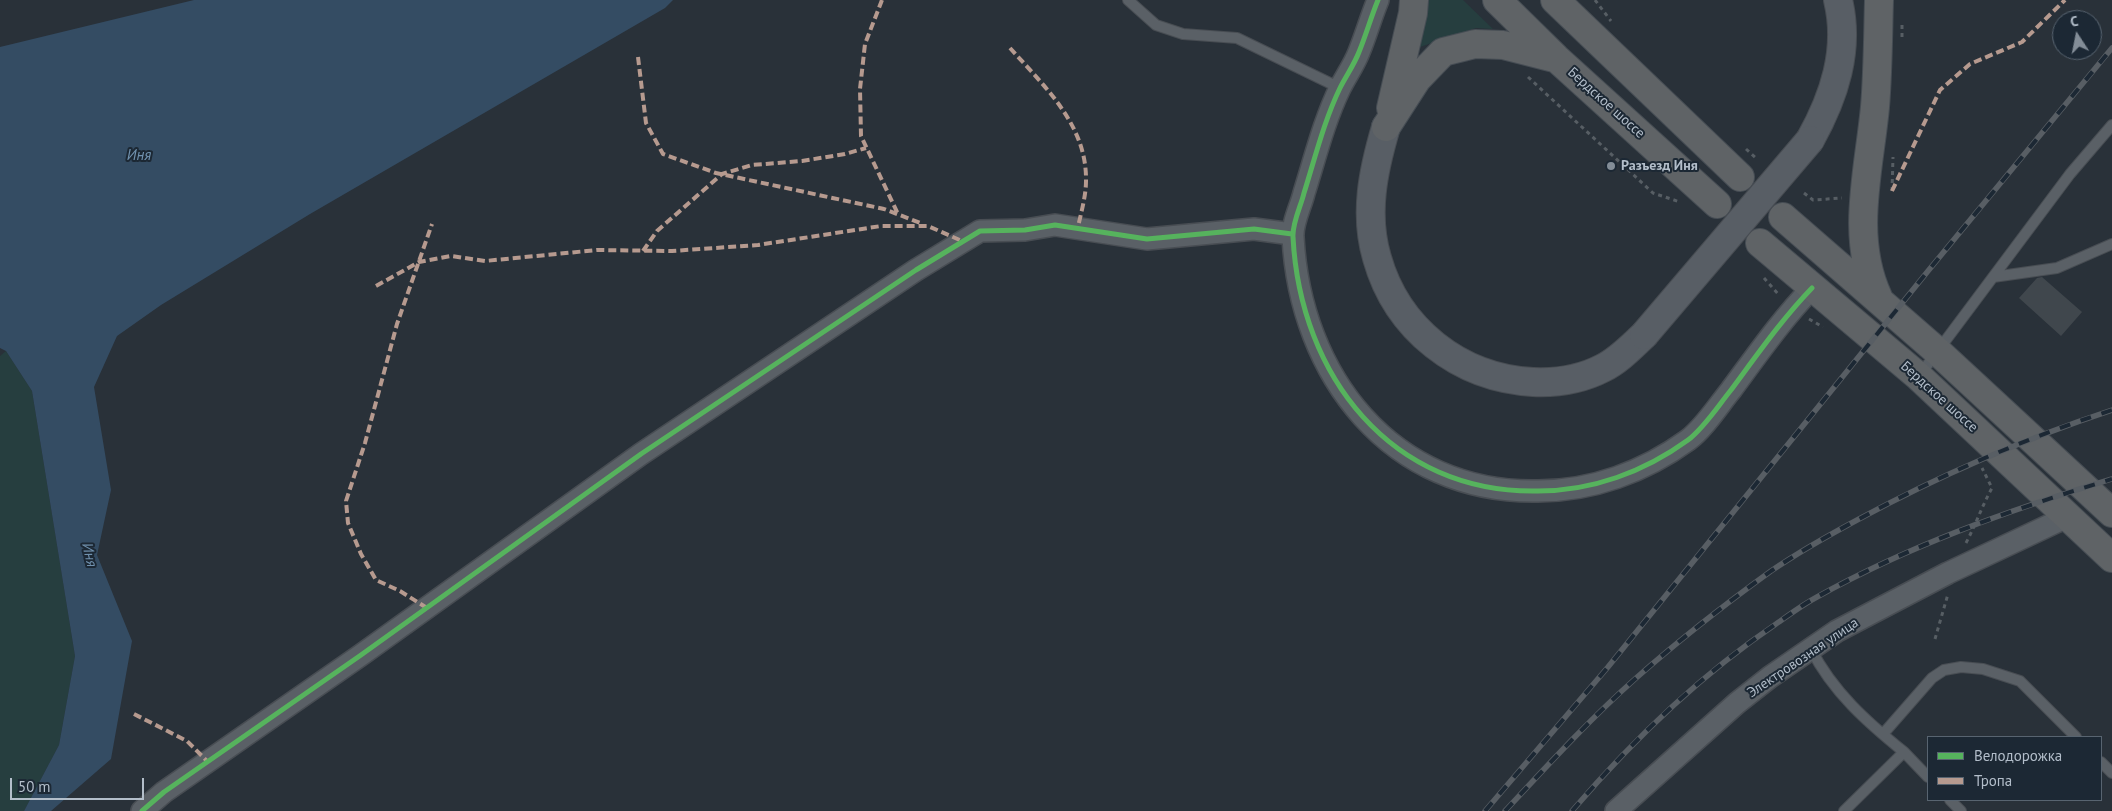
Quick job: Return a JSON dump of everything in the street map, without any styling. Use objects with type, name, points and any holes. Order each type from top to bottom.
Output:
[{"type":"highway","points":[[1386,127],[1413,13],[1414,0]]},
{"type":"highway","name":"Бердское шоссе","points":[[1497,0],[1556,58],[1717,204]]},
{"type":"highway","points":[[1554,0],[1740,177]]},
{"type":"highway","points":[[1879,0],[1875,104],[1862,225],[1869,277],[1879,299]]},
{"type":"highway","points":[[1386,127],[1417,79],[1443,52],[1475,44],[1504,44],[1556,58]]},
{"type":"highway","points":[[1783,217],[1879,299],[2108,505]]},
{"type":"highway","name":"Бердское шоссе","points":[[1760,243],[1918,376],[2112,558]]},
{"type":"main road","points":[[1386,127],[1375,164],[1370,204],[1376,258],[1397,305],[1429,342],[1448,356],[1470,368],[1521,381],[1548,382],[1576,378],[1602,369],[1623,355],[1644,335],[1810,140],[1826,111],[1836,80],[1842,48],[1841,15],[1838,0]]},
{"type":"street","points":[[1378,0],[1359,54],[1340,88],[1323,132],[1292,234],[1302,304],[1316,344],[1348,400],[1369,424],[1397,448],[1425,467],[1452,479],[1478,486],[1519,492],[1560,491],[1598,484],[1646,466],[1690,439],[1721,403],[1791,310],[1812,288]]},
{"type":"street","points":[[142,811],[164,792],[361,655],[641,454],[916,270],[980,231],[1025,230],[1055,225],[1147,239],[1254,229],[1292,234]]},
{"type":"street","name":"Электровозная улица","points":[[1616,811],[1737,703],[1770,677],[1838,631],[1948,573],[2069,516]]},
{"type":"lane","points":[[1128,0],[1156,25],[1183,34],[1237,38],[1340,88]]},
{"type":"lane","points":[[1918,376],[2070,174],[2112,125]]},
{"type":"lane","points":[[1994,277],[2057,268],[2112,244]]},
{"type":"lane","points":[[1811,649],[1823,672],[1852,707],[1904,752],[1927,776]]},
{"type":"lane","points":[[1882,734],[1932,678],[1944,670],[1961,667],[1983,669],[2020,681],[2075,736]]},
{"type":"lane","points":[[1844,811],[1904,752]]},
{"type":"lane","points":[[2102,763],[2112,773]]},
{"type":"lane","points":[[1951,801],[1961,811]]},
{"type":"path","points":[[1528,77],[1653,193],[1688,205]]},
{"type":"path","points":[[1804,193],[1813,200],[1850,197]]},
{"type":"path","points":[[1760,273],[1791,310],[1826,329]]},
{"type":"path","points":[[1965,545],[1992,488],[1980,465]]},
{"type":"path","points":[[1935,638],[1952,584],[1948,573]]},
{"type":"green space","points":[[1428,0],[1463,0],[1493,29],[1476,28],[1414,49]]},
{"type":"green space","points":[[6,351],[32,391],[75,656],[59,745],[24,811],[0,811],[0,356]]},
{"type":"water","name":"Иня","points":[[194,0],[673,0],[665,8],[310,214],[161,305],[117,336],[94,387],[111,490],[97,555],[132,641],[111,759],[51,811],[24,811],[59,745],[75,656],[32,391],[6,351],[0,348],[0,47]]},
{"type":"building","points":[[2042,277],[2082,312],[2061,336],[2019,298],[2037,278]]},
{"type":"railway","points":[[1485,811],[1608,667],[1928,271],[2112,48]]},
{"type":"railway","points":[[1505,811],[1552,760],[1635,679],[1753,584],[1782,564],[1814,544],[1920,487],[2047,433],[2112,410]]},
{"type":"railway","points":[[1572,811],[1618,760],[1693,688],[1720,665],[1806,603],[1888,561],[1961,530],[2036,503],[2112,479]]},
{"type":"marked path","points":[[882,0],[865,44],[860,89],[861,136],[898,214]]},
{"type":"marked path","points":[[1892,191],[1940,90],[1970,64],[2022,42],[2065,0]]},
{"type":"marked path","points":[[1010,48],[1062,108],[1079,142],[1084,161],[1086,181],[1078,227]]},
{"type":"marked path","points":[[638,57],[646,123],[663,154],[716,173],[884,209],[923,224]]},
{"type":"marked path","points":[[643,251],[657,231],[722,174],[752,165],[802,161],[845,154],[866,148]]},
{"type":"marked path","points":[[427,608],[400,591],[376,580],[361,554],[348,523],[346,501],[365,443],[397,324],[432,224]]},
{"type":"marked path","points":[[376,286],[419,262],[451,256],[485,261],[597,250],[672,251],[758,245],[881,226],[928,226],[962,241]]},
{"type":"marked path","points":[[134,714],[187,741],[208,762]]},
{"type":"cycle path","points":[[1378,0],[1362,46],[1329,113],[1295,220],[1293,237],[1300,288],[1314,335],[1335,379],[1363,417],[1398,448],[1439,472],[1486,487],[1538,491],[1558,490],[1578,488],[1617,478],[1654,461],[1694,435],[1711,416],[1780,325],[1812,288]]},
{"type":"cycle path","points":[[142,811],[164,792],[361,655],[641,454],[916,270],[980,231],[1025,230],[1055,225],[1147,239],[1254,229],[1292,234]]},
{"type":"place","name":"Разъезд Иня","points":[[1611,166]]}]
